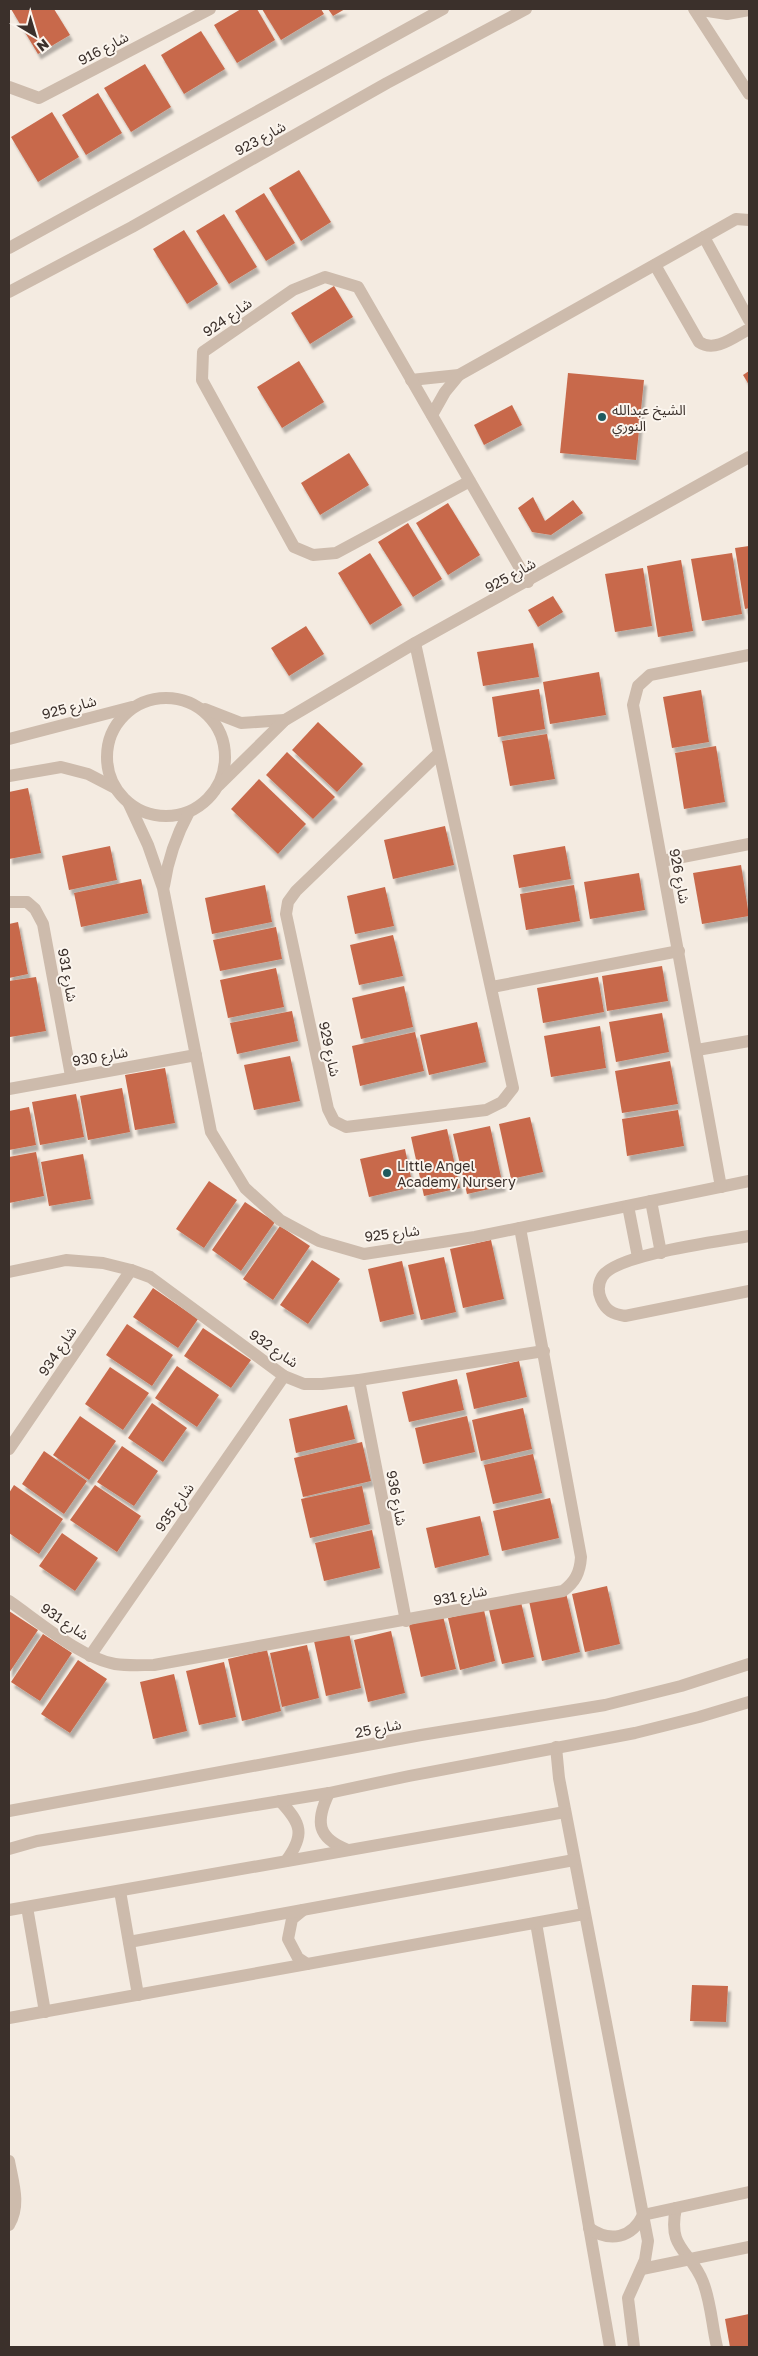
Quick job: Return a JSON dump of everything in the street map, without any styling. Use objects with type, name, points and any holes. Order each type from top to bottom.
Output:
[{"type":"street","name":"شارع 916","points":[[9,87],[39,98],[210,9]]},
{"type":"street","name":"شارع 923","points":[[9,248],[443,9]]},
{"type":"street","name":"شارع 923","points":[[9,292],[132,227],[388,83],[526,9]]},
{"type":"street","points":[[694,9],[727,14],[749,10]]},
{"type":"street","points":[[694,9],[749,94]]},
{"type":"street","points":[[432,415],[445,392],[459,375],[736,219],[749,220]]},
{"type":"street","points":[[704,237],[749,320]]},
{"type":"street","points":[[656,265],[699,342],[705,346],[712,347],[749,329]]},
{"type":"street","name":"شارع 924","points":[[470,481],[336,553],[313,555],[294,547],[202,380],[204,352],[292,290],[325,277],[358,287],[412,380],[432,415],[470,481],[528,582]]},
{"type":"street","points":[[412,380],[459,375]]},
{"type":"street","name":"شارع 925","points":[[219,785],[285,720],[415,643],[528,582],[749,457]]},
{"type":"street","name":"شارع 929","points":[[415,643],[513,1088],[502,1102],[486,1110],[346,1127],[334,1121],[328,1109],[286,914],[288,902],[296,891],[439,753]]},
{"type":"street","name":"شارع 926","points":[[721,1187],[633,705],[638,686],[650,675],[749,655]]},
{"type":"street","points":[[9,776],[61,767],[88,774],[115,788],[129,804],[148,814],[174,816],[189,812],[201,805],[219,785],[226,759],[220,732],[204,711],[192,703],[164,698],[150,700],[137,706],[126,713],[111,736],[107,762],[115,788]]},
{"type":"street","name":"شارع 925","points":[[192,703],[240,723],[285,720]]},
{"type":"street","name":"شارع 925","points":[[9,739],[137,706]]},
{"type":"street","name":"شارع 925","points":[[129,804],[148,845],[164,888],[211,1132],[245,1188],[280,1220],[311,1236],[364,1254],[520,1228],[749,1181]]},
{"type":"street","name":"شارع 925","points":[[164,888],[167,863],[189,812]]},
{"type":"street","points":[[662,861],[749,844]]},
{"type":"street","name":"شارع 931","points":[[9,902],[27,902],[35,909],[43,924],[70,1076]]},
{"type":"street","points":[[492,987],[679,951]]},
{"type":"street","points":[[697,1050],[749,1041]]},
{"type":"street","name":"شارع 930","points":[[9,1089],[70,1076],[196,1055]]},
{"type":"street","points":[[651,1201],[661,1252]]},
{"type":"street","points":[[628,1206],[638,1257]]},
{"type":"street","name":"شارع 931","points":[[9,1601],[90,1656],[115,1664],[154,1665],[406,1621],[563,1591],[577,1578],[581,1568],[581,1557],[520,1228]]},
{"type":"street","points":[[749,1236],[638,1257],[616,1266],[603,1276],[599,1287],[604,1306],[612,1314],[625,1316],[749,1291]]},
{"type":"street","name":"شارع 932","points":[[9,1272],[66,1260],[102,1263],[150,1277],[284,1376],[304,1384],[359,1380],[544,1351]]},
{"type":"street","name":"شارع 934","points":[[9,1450],[131,1270]]},
{"type":"street","name":"شارع 935","points":[[90,1656],[284,1376]]},
{"type":"street","name":"شارع 936","points":[[359,1380],[406,1621]]},
{"type":"street","name":"شارع 25","points":[[9,1811],[421,1735],[605,1705],[681,1686],[749,1664]]},
{"type":"street","points":[[9,1848],[37,1841],[329,1793],[644,1731],[749,1702]]},
{"type":"street","points":[[556,1747],[558,1778],[648,2241],[642,2269],[628,2298],[634,2347]]},
{"type":"street","points":[[329,1793],[320,1813],[320,1826],[334,1844],[348,1850]]},
{"type":"street","points":[[280,1801],[298,1823],[300,1837],[296,1848],[286,1861]]},
{"type":"street","points":[[9,1910],[565,1812]]},
{"type":"street","points":[[129,1942],[574,1860]]},
{"type":"street","points":[[120,1891],[138,1995]]},
{"type":"street","points":[[27,1907],[45,2012]]},
{"type":"street","points":[[303,1910],[292,1919],[288,1939],[298,1958],[307,1964]]},
{"type":"street","points":[[9,2018],[584,1914]]},
{"type":"street","points":[[536,1922],[610,2347]]},
{"type":"street","points":[[9,2161],[16,2204],[15,2215],[9,2225]]},
{"type":"street","points":[[589,2228],[604,2236],[620,2236],[634,2229],[643,2215],[749,2192]]},
{"type":"street","points":[[676,2208],[674,2217],[675,2235],[682,2252],[703,2283],[716,2347]]},
{"type":"street","points":[[642,2269],[749,2247]]},
{"type":"building","points":[[11,9],[54,9],[70,35],[38,54]]},
{"type":"building","points":[[241,9],[257,9],[275,40],[237,63],[214,25]]},
{"type":"building","points":[[262,9],[321,9],[324,14],[281,40]]},
{"type":"building","points":[[328,9],[345,9],[333,16]]},
{"type":"building","points":[[201,31],[225,69],[184,94],[161,55]]},
{"type":"building","points":[[145,64],[171,107],[131,132],[104,88]]},
{"type":"building","points":[[98,93],[122,133],[86,155],[62,115]]},
{"type":"building","points":[[52,112],[79,157],[38,182],[11,137]]},
{"type":"building","points":[[299,170],[331,222],[301,241],[269,188]]},
{"type":"building","points":[[264,193],[295,243],[266,261],[235,211]]},
{"type":"building","points":[[224,214],[257,267],[229,284],[196,231]]},
{"type":"building","points":[[184,230],[218,284],[187,304],[153,249]]},
{"type":"building","points":[[334,286],[353,317],[310,344],[291,313]]},
{"type":"building","points":[[299,361],[324,402],[282,428],[257,387]]},
{"type":"building","points":[[749,371],[749,385],[743,375]]},
{"type":"building","name":"الشيخ عبدالله النوري","points":[[568,373],[644,380],[636,460],[560,453]]},
{"type":"building","points":[[512,405],[522,425],[484,445],[474,425]]},
{"type":"building","points":[[349,453],[369,485],[320,515],[301,483]]},
{"type":"building","points":[[533,497],[545,521],[573,500],[583,513],[551,535],[532,532],[518,508]]},
{"type":"building","points":[[448,503],[480,555],[448,575],[416,523]]},
{"type":"building","points":[[408,523],[442,579],[413,597],[378,542]]},
{"type":"building","points":[[749,546],[749,608],[745,609],[735,548]]},
{"type":"building","points":[[370,553],[402,605],[370,625],[338,573]]},
{"type":"building","points":[[732,553],[742,614],[702,621],[691,559]]},
{"type":"building","points":[[681,560],[693,631],[658,637],[647,566]]},
{"type":"building","points":[[643,568],[652,626],[615,632],[605,574]]},
{"type":"building","points":[[553,596],[563,612],[538,627],[528,610]]},
{"type":"building","points":[[306,626],[324,654],[289,676],[271,648]]},
{"type":"building","points":[[533,643],[539,677],[483,686],[477,652]]},
{"type":"building","points":[[599,672],[606,715],[550,724],[543,682]]},
{"type":"building","points":[[539,689],[545,729],[498,737],[492,697]]},
{"type":"building","points":[[701,690],[709,742],[672,748],[663,697]]},
{"type":"building","points":[[318,722],[363,764],[337,792],[292,750]]},
{"type":"building","points":[[547,734],[555,779],[510,786],[502,741]]},
{"type":"building","points":[[716,746],[725,802],[684,809],[675,753]]},
{"type":"building","points":[[287,752],[335,797],[313,819],[266,775]]},
{"type":"building","points":[[259,779],[306,824],[278,854],[231,809]]},
{"type":"building","points":[[28,788],[41,853],[9,859],[9,792]]},
{"type":"building","points":[[445,826],[454,865],[393,879],[384,840]]},
{"type":"building","points":[[110,846],[117,880],[69,890],[62,856]]},
{"type":"building","points":[[565,846],[571,879],[519,888],[513,855]]},
{"type":"building","points":[[741,865],[749,916],[702,924],[693,873]]},
{"type":"building","points":[[639,873],[645,910],[590,919],[584,882]]},
{"type":"building","points":[[141,879],[148,913],[81,927],[74,893]]},
{"type":"building","points":[[265,885],[272,922],[212,934],[205,898]]},
{"type":"building","points":[[574,885],[580,921],[526,930],[520,894]]},
{"type":"building","points":[[385,887],[394,926],[355,934],[347,896]]},
{"type":"building","points":[[18,922],[28,974],[9,978],[9,924]]},
{"type":"building","points":[[276,927],[282,959],[220,971],[213,940]]},
{"type":"building","points":[[393,935],[403,976],[359,985],[350,945]]},
{"type":"building","points":[[662,966],[668,1001],[607,1011],[602,976]]},
{"type":"building","points":[[276,968],[284,1007],[228,1018],[220,980]]},
{"type":"building","points":[[36,977],[46,1031],[10,1037],[9,981]]},
{"type":"building","points":[[598,977],[604,1012],[543,1023],[537,988]]},
{"type":"building","points":[[404,986],[413,1027],[361,1039],[352,998]]},
{"type":"building","points":[[292,1011],[298,1041],[237,1054],[230,1023]]},
{"type":"building","points":[[662,1013],[669,1052],[616,1062],[609,1022]]},
{"type":"building","points":[[477,1022],[486,1062],[429,1075],[420,1035]]},
{"type":"building","points":[[600,1026],[606,1068],[551,1077],[544,1036]]},
{"type":"building","points":[[415,1032],[424,1071],[360,1086],[352,1046]]},
{"type":"building","points":[[290,1056],[300,1101],[254,1110],[244,1065]]},
{"type":"building","points":[[670,1061],[678,1104],[622,1113],[615,1071]]},
{"type":"building","points":[[165,1068],[175,1123],[135,1130],[125,1075]]},
{"type":"building","points":[[122,1088],[130,1132],[88,1140],[80,1096]]},
{"type":"building","points":[[76,1094],[84,1137],[40,1145],[32,1102]]},
{"type":"building","points":[[29,1107],[36,1145],[9,1150],[9,1111]]},
{"type":"building","points":[[678,1110],[684,1146],[627,1156],[622,1119]]},
{"type":"building","points":[[530,1117],[543,1172],[511,1179],[499,1124]]},
{"type":"building","points":[[490,1126],[503,1186],[467,1194],[453,1134]]},
{"type":"building","points":[[447,1129],[460,1188],[424,1196],[411,1137]]},
{"type":"building","name":"Little Angel Academy Nursery","points":[[405,1149],[413,1187],[369,1197],[360,1159]]},
{"type":"building","points":[[36,1152],[44,1196],[9,1203],[9,1157]]},
{"type":"building","points":[[83,1154],[91,1199],[49,1206],[41,1162]]},
{"type":"building","points":[[209,1181],[237,1200],[204,1248],[176,1229]]},
{"type":"building","points":[[245,1202],[275,1222],[241,1271],[212,1250]]},
{"type":"building","points":[[280,1226],[310,1246],[273,1300],[243,1279]]},
{"type":"building","points":[[491,1240],[504,1299],[463,1308],[450,1249]]},
{"type":"building","points":[[444,1257],[456,1312],[421,1320],[408,1265]]},
{"type":"building","points":[[312,1260],[340,1279],[308,1324],[280,1305]]},
{"type":"building","points":[[402,1261],[414,1314],[380,1322],[368,1269]]},
{"type":"building","points":[[153,1288],[198,1319],[178,1348],[133,1317]]},
{"type":"building","points":[[127,1324],[173,1355],[152,1386],[106,1355]]},
{"type":"building","points":[[203,1328],[251,1360],[231,1388],[184,1356]]},
{"type":"building","points":[[519,1361],[527,1397],[474,1409],[466,1373]]},
{"type":"building","points":[[177,1366],[219,1395],[197,1427],[155,1398]]},
{"type":"building","points":[[110,1367],[149,1393],[123,1430],[85,1404]]},
{"type":"building","points":[[457,1379],[464,1410],[409,1422],[402,1392]]},
{"type":"building","points":[[152,1403],[187,1428],[163,1462],[128,1438]]},
{"type":"building","points":[[347,1405],[355,1439],[296,1453],[289,1419]]},
{"type":"building","points":[[523,1408],[532,1449],[481,1461],[472,1420]]},
{"type":"building","points":[[80,1416],[116,1441],[89,1480],[53,1455]]},
{"type":"building","points":[[467,1416],[475,1452],[423,1464],[415,1428]]},
{"type":"building","points":[[362,1442],[371,1481],[303,1497],[294,1458]]},
{"type":"building","points":[[122,1446],[158,1471],[134,1506],[97,1482]]},
{"type":"building","points":[[44,1451],[87,1481],[64,1514],[22,1484]]},
{"type":"building","points":[[533,1454],[542,1493],[493,1504],[484,1465]]},
{"type":"building","points":[[14,1485],[63,1519],[39,1554],[9,1533],[9,1493]]},
{"type":"building","points":[[95,1485],[141,1516],[117,1552],[70,1520]]},
{"type":"building","points":[[362,1486],[370,1524],[310,1538],[301,1499]]},
{"type":"building","points":[[550,1498],[559,1538],[502,1551],[493,1511]]},
{"type":"building","points":[[480,1516],[489,1555],[435,1568],[426,1528]]},
{"type":"building","points":[[372,1530],[380,1568],[324,1581],[315,1543]]},
{"type":"building","points":[[62,1533],[98,1558],[75,1591],[39,1566]]},
{"type":"building","points":[[607,1586],[620,1644],[585,1652],[572,1594]]},
{"type":"building","points":[[566,1593],[580,1652],[542,1661],[529,1601]]},
{"type":"building","points":[[521,1602],[534,1657],[502,1664],[489,1610]]},
{"type":"building","points":[[484,1610],[495,1661],[460,1670],[448,1618]]},
{"type":"building","points":[[9,1611],[38,1630],[9,1673]]},
{"type":"building","points":[[443,1616],[456,1669],[421,1677],[409,1625]]},
{"type":"building","points":[[391,1631],[405,1693],[368,1702],[354,1640]]},
{"type":"building","points":[[349,1633],[361,1688],[326,1696],[314,1641]]},
{"type":"building","points":[[43,1634],[72,1653],[40,1701],[11,1682]]},
{"type":"building","points":[[307,1645],[319,1698],[282,1707],[270,1653]]},
{"type":"building","points":[[267,1650],[281,1711],[242,1721],[228,1659]]},
{"type":"building","points":[[78,1660],[107,1679],[70,1733],[41,1714]]},
{"type":"building","points":[[224,1662],[236,1717],[199,1725],[186,1671]]},
{"type":"building","points":[[174,1674],[187,1731],[153,1739],[140,1682]]},
{"type":"building","points":[[692,1985],[728,1986],[726,2022],[690,2021]]},
{"type":"building","points":[[749,2314],[749,2347],[730,2347],[725,2319]]},
{"type":"place","name":"الشيخ عبدالله النوري","points":[[602,417]]},
{"type":"place","name":"Little Angel Academy Nursery","points":[[387,1173]]}]
